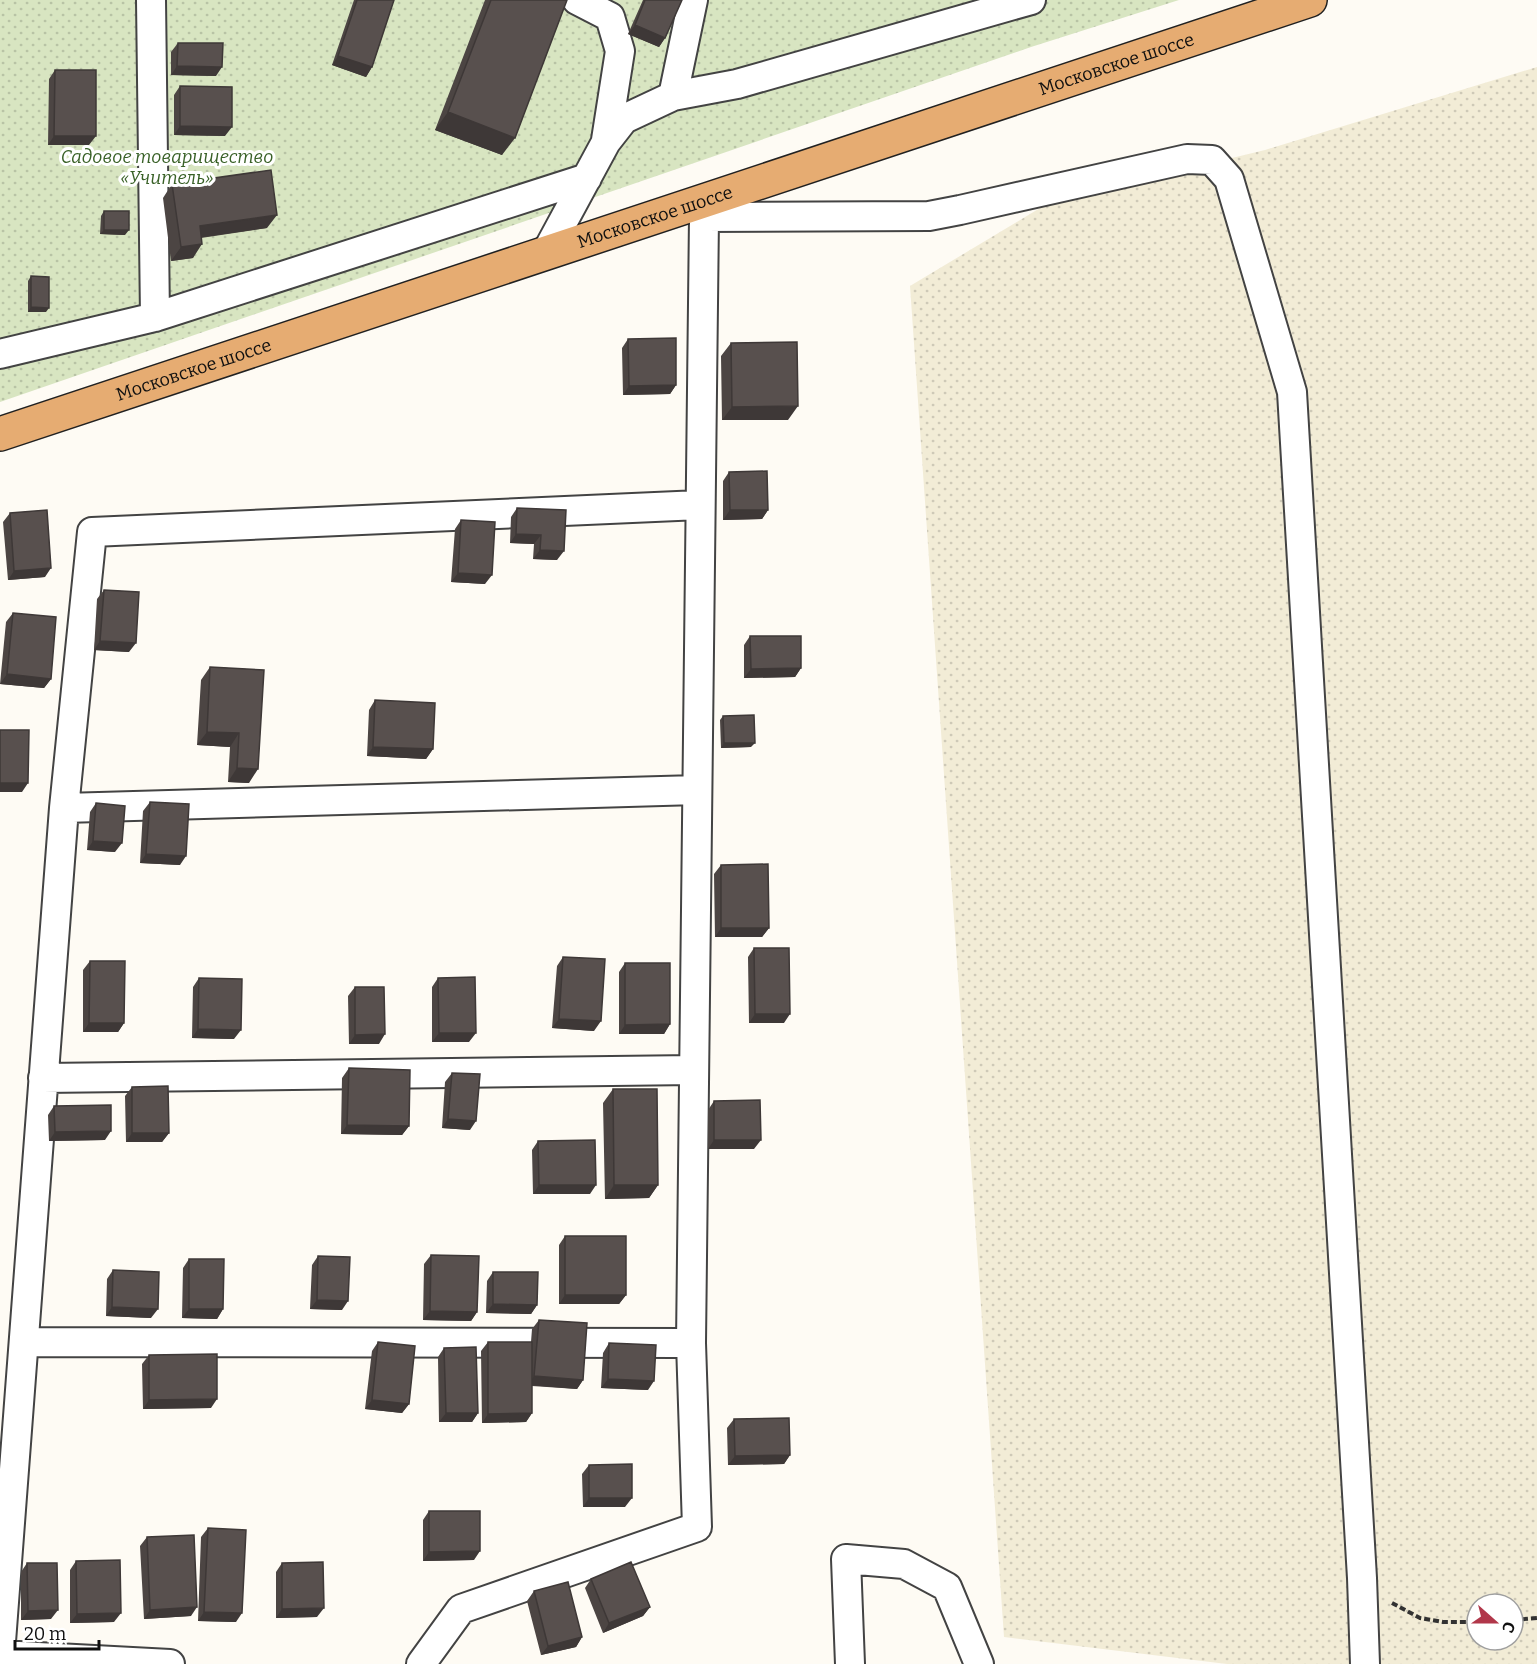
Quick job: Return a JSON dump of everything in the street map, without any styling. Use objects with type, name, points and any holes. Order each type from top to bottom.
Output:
[{"type":"highway","name":"Московское шоссе","points":[[0,434],[546,254],[703,209],[1310,0]]},
{"type":"street","points":[[151,0],[155,317]]},
{"type":"street","points":[[577,0],[610,17],[620,51],[606,142]]},
{"type":"street","points":[[673,96],[693,0]]},
{"type":"street","points":[[546,254],[606,142],[624,119],[673,96],[737,84],[1031,0]]},
{"type":"street","points":[[421,1664],[461,1609],[697,1527],[691,1343],[703,209],[929,216],[1187,159],[1212,160],[1228,179],[1292,392],[1362,1578],[1365,1664]]},
{"type":"street","points":[[0,354],[155,317],[587,178]]},
{"type":"street","points":[[170,1664],[0,1655],[63,808],[93,532],[700,505]]},
{"type":"street","points":[[63,808],[697,790]]},
{"type":"street","points":[[43,1078],[694,1070]]},
{"type":"street","points":[[24,1342],[691,1343]]},
{"type":"street","points":[[850,1664],[846,1559],[904,1564],[947,1587],[979,1664]]},
{"type":"path","points":[[1362,1578],[1390,1602],[1420,1618],[1443,1622],[1465,1622]]},
{"type":"shaded area","points":[[1537,67],[1537,1664],[1227,1664],[1004,1637],[910,286],[1050,202],[1265,150]]},
{"type":"green space","name":"Садовое товарищество «Учитель»","points":[[0,0],[1179,0],[1031,47],[0,402]]},
{"type":"building","points":[[357,0],[394,0],[372,67],[338,56]]},
{"type":"building","points":[[491,0],[567,0],[515,138],[448,112]]},
{"type":"building","points":[[645,0],[682,0],[665,38],[635,25]]},
{"type":"building","points":[[178,43],[223,43],[222,67],[177,66]]},
{"type":"building","points":[[55,70],[96,70],[96,136],[54,136]]},
{"type":"building","points":[[180,86],[232,87],[232,127],[180,126]]},
{"type":"building","points":[[271,170],[277,215],[200,226],[202,244],[181,247],[172,184]]},
{"type":"building","points":[[104,211],[129,211],[129,230],[104,230]]},
{"type":"building","points":[[31,276],[49,277],[49,308],[31,307]]},
{"type":"building","points":[[676,338],[676,385],[629,386],[628,339]]},
{"type":"building","points":[[797,342],[798,406],[732,407],[731,343]]},
{"type":"building","points":[[767,471],[768,510],[730,510],[729,472]]},
{"type":"building","points":[[517,508],[566,510],[564,551],[540,550],[541,535],[516,534]]},
{"type":"building","points":[[47,510],[51,568],[14,571],[10,513]]},
{"type":"building","points":[[461,520],[495,522],[492,575],[458,573]]},
{"type":"building","points":[[104,590],[139,592],[136,643],[100,641]]},
{"type":"building","points":[[13,613],[56,617],[51,679],[7,674]]},
{"type":"building","points":[[750,636],[801,636],[801,668],[751,669]]},
{"type":"building","points":[[210,667],[264,670],[258,769],[237,768],[239,733],[207,732]]},
{"type":"building","points":[[375,700],[435,703],[433,749],[373,747]]},
{"type":"building","points":[[754,715],[755,743],[724,743],[723,716]]},
{"type":"building","points":[[0,730],[29,730],[28,783],[0,783]]},
{"type":"building","points":[[150,802],[189,804],[186,856],[146,854]]},
{"type":"building","points":[[96,803],[125,806],[122,843],[93,841]]},
{"type":"building","points":[[768,864],[769,928],[721,928],[721,865]]},
{"type":"building","points":[[754,948],[789,948],[790,1014],[755,1014]]},
{"type":"building","points":[[563,957],[605,959],[601,1021],[559,1019]]},
{"type":"building","points":[[90,961],[125,961],[124,1023],[89,1023]]},
{"type":"building","points":[[625,963],[670,963],[670,1024],[625,1025]]},
{"type":"building","points":[[475,977],[476,1033],[439,1033],[438,978]]},
{"type":"building","points":[[199,978],[242,979],[241,1030],[198,1029]]},
{"type":"building","points":[[355,987],[384,987],[385,1034],[355,1035]]},
{"type":"building","points":[[349,1068],[410,1070],[409,1126],[347,1125]]},
{"type":"building","points":[[452,1073],[480,1074],[476,1121],[448,1119]]},
{"type":"building","points":[[168,1086],[169,1133],[132,1133],[132,1087]]},
{"type":"building","points":[[613,1089],[657,1089],[658,1185],[614,1185]]},
{"type":"building","points":[[760,1100],[761,1140],[714,1140],[714,1101]]},
{"type":"building","points":[[111,1105],[111,1131],[55,1132],[54,1106]]},
{"type":"building","points":[[595,1140],[596,1185],[539,1185],[538,1141]]},
{"type":"building","points":[[565,1236],[626,1236],[626,1295],[565,1295]]},
{"type":"building","points":[[431,1255],[479,1256],[477,1312],[430,1311]]},
{"type":"building","points":[[318,1256],[350,1257],[348,1301],[317,1300]]},
{"type":"building","points":[[189,1259],[224,1259],[223,1309],[189,1309]]},
{"type":"building","points":[[113,1270],[159,1272],[158,1309],[112,1307]]},
{"type":"building","points":[[493,1272],[538,1272],[537,1305],[493,1304]]},
{"type":"building","points":[[539,1320],[587,1323],[583,1380],[534,1376]]},
{"type":"building","points":[[378,1342],[415,1346],[409,1404],[372,1400]]},
{"type":"building","points":[[488,1342],[532,1342],[532,1413],[488,1414]]},
{"type":"building","points":[[609,1343],[656,1345],[654,1381],[608,1379]]},
{"type":"building","points":[[476,1347],[478,1413],[446,1413],[444,1348]]},
{"type":"building","points":[[217,1354],[217,1399],[149,1400],[149,1355]]},
{"type":"building","points":[[789,1418],[790,1455],[735,1456],[734,1419]]},
{"type":"building","points":[[632,1464],[632,1498],[589,1498],[589,1465]]},
{"type":"building","points":[[429,1511],[480,1511],[480,1551],[429,1552]]},
{"type":"building","points":[[208,1528],[246,1530],[242,1613],[204,1612]]},
{"type":"building","points":[[194,1535],[197,1607],[150,1610],[147,1537]]},
{"type":"building","points":[[120,1560],[121,1613],[77,1614],[76,1561]]},
{"type":"building","points":[[323,1562],[324,1608],[282,1609],[282,1563]]},
{"type":"building","points":[[631,1562],[650,1607],[609,1623],[591,1579]]},
{"type":"building","points":[[27,1563],[57,1563],[58,1610],[28,1611]]},
{"type":"building","points":[[568,1582],[582,1637],[548,1646],[534,1591]]}]
